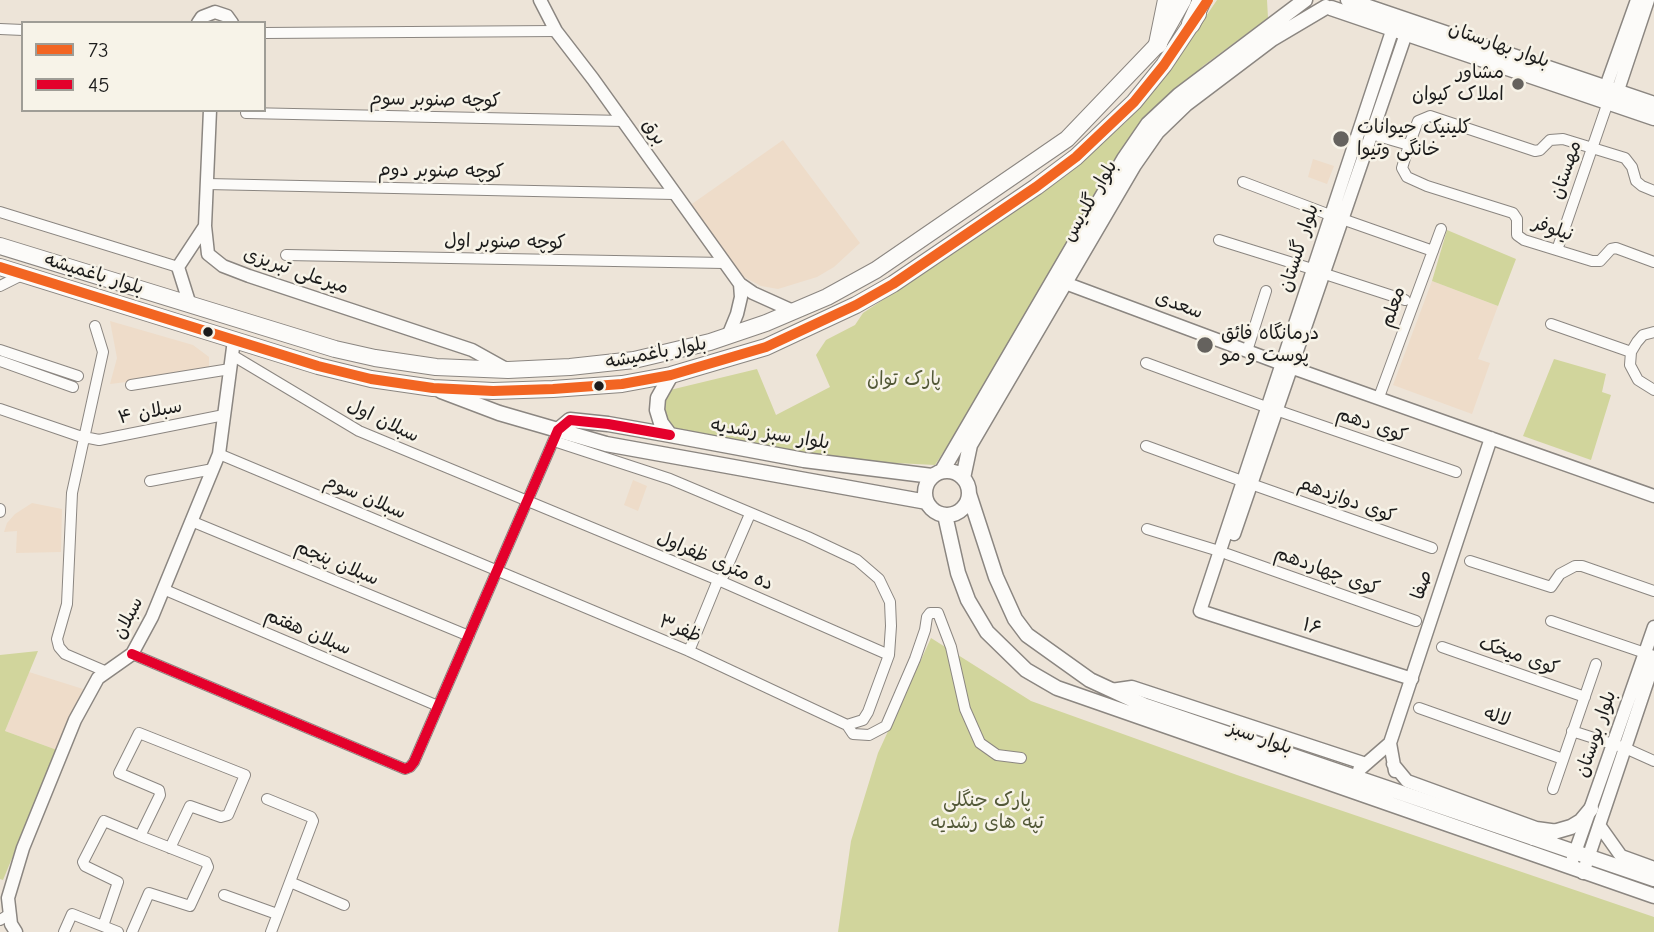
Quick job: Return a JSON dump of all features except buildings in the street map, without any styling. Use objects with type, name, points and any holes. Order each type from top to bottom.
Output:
[{"type":"highway","points":[[1158,44],[1167,0]]},
{"type":"highway","points":[[1191,24],[1202,0]]},
{"type":"main road","name":"بلوار باغمیشه","points":[[0,246],[335,349],[375,358],[436,367],[508,370],[634,360],[728,336],[827,296],[876,270],[1026,170],[1067,139],[1158,44],[1183,0]]},
{"type":"main road","name":"بلوار باغمیشه","points":[[0,267],[233,347],[343,372],[433,388],[493,391],[553,389],[622,384],[671,375],[766,347],[856,305],[904,276],[1076,157],[1134,102],[1164,65],[1208,0]]},
{"type":"main road","name":"بلوار گلدیس","points":[[963,478],[970,445],[1124,159],[1148,124],[1179,95],[1305,0]]},
{"type":"main road","name":"بلوار بهارستان","points":[[1348,0],[1377,6],[1401,25]]},
{"type":"main road","name":"بلوار گلدیس","points":[[937,474],[1157,132],[1186,104],[1272,39],[1330,4]]},
{"type":"main road","name":"بلوار بهارستان","points":[[1330,4],[1401,25],[1609,97],[1654,118]]},
{"type":"main road","name":"بلوار بهارستان","points":[[1609,97],[1654,104]]},
{"type":"main road","points":[[670,435],[661,423],[657,410],[658,398],[671,375]]},
{"type":"main road","points":[[433,388],[556,435],[927,502]]},
{"type":"main road","name":"بلوار سبز رشدیه","points":[[556,435],[570,420],[608,424],[804,460],[937,474]]},
{"type":"main road","points":[[954,472],[963,478],[969,494],[961,509],[945,515],[934,511],[927,502],[926,485],[937,474],[954,472]]},
{"type":"main road","name":"بلوار سبز","points":[[969,494],[996,577],[1015,620],[1027,635],[1090,680],[1146,706],[1654,879]]},
{"type":"main road","name":"بلوار سبز","points":[[945,515],[965,591],[987,632],[1026,670],[1057,688],[1654,896]]},
{"type":"main road","points":[[1533,838],[1571,827],[1581,821],[1591,809]]},
{"type":"street","name":"برق","points":[[540,0],[556,31],[740,284]]},
{"type":"street","points":[[1609,97],[1637,0]]},
{"type":"street","points":[[1609,97],[1648,0]]},
{"type":"street","points":[[200,21],[221,7]]},
{"type":"street","name":"بلوار گلستان","points":[[1336,217],[1358,130],[1401,25]]},
{"type":"street","name":"بلوار گلستان","points":[[1203,612],[1317,271],[1336,217],[1371,134],[1401,25]]},
{"type":"street","points":[[0,29],[21,30]]},
{"type":"street","points":[[266,33],[556,31]]},
{"type":"street","name":"مهستان","points":[[1557,250],[1609,97]]},
{"type":"street","name":"میرعلی تبریزی","points":[[210,112],[205,226],[208,254],[223,266],[472,350],[508,370]]},
{"type":"street","name":"کوچه صنوبر سوم","points":[[246,113],[624,121]]},
{"type":"street","points":[[1358,130],[1409,145],[1418,121],[1430,116],[1535,151],[1540,150],[1550,140],[1558,138],[1625,158],[1632,167],[1636,181],[1654,191]]},
{"type":"street","name":"نیلوفر","points":[[1409,145],[1402,168],[1407,177],[1513,213],[1517,219],[1517,235],[1524,240],[1592,261],[1600,261],[1611,249],[1616,248],[1654,262]]},
{"type":"street","points":[[1243,182],[1433,251]]},
{"type":"street","name":"کوچه صنوبر دوم","points":[[207,184],[674,194]]},
{"type":"street","points":[[0,212],[178,267]]},
{"type":"street","points":[[178,267],[205,226]]},
{"type":"street","name":"معلم","points":[[1379,397],[1440,229]]},
{"type":"street","points":[[1219,240],[1405,300]]},
{"type":"street","name":"کوچه صنوبر اول","points":[[286,255],[724,263]]},
{"type":"street","points":[[178,267],[190,305]]},
{"type":"street","points":[[0,286],[24,274]]},
{"type":"street","name":"سعدی","points":[[1060,281],[1247,351],[1654,496]]},
{"type":"street","points":[[740,284],[753,293],[793,311]]},
{"type":"street","points":[[728,336],[739,306],[740,284]]},
{"type":"street","points":[[1247,351],[1266,291]]},
{"type":"street","points":[[1551,324],[1632,352]]},
{"type":"street","points":[[95,326],[103,352],[72,494],[67,604],[57,639],[65,654],[107,672]]},
{"type":"street","points":[[1654,331],[1643,335],[1632,352],[1630,365],[1638,380],[1654,390]]},
{"type":"street","name":"سبلان","points":[[16,932],[5,917],[8,898],[23,848],[75,720],[98,678],[132,654],[163,589],[219,454],[233,347]]},
{"type":"street","name":"سبلان اول","points":[[233,347],[359,431],[527,502]]},
{"type":"street","points":[[0,350],[78,376]]},
{"type":"street","points":[[0,360],[73,387]]},
{"type":"street","name":"کوی دهم","points":[[1146,363],[1456,472]]},
{"type":"street","points":[[131,385],[230,369]]},
{"type":"street","name":"سبلان ۴","points":[[0,409],[99,440],[224,415]]},
{"type":"street","points":[[132,654],[405,769],[411,767],[556,435],[670,479],[857,560],[879,579],[890,602],[889,655],[868,712],[863,720],[847,725]]},
{"type":"street","name":"صفا","points":[[1390,743],[1491,438]]},
{"type":"street","name":"کوی دوازدهم","points":[[1146,446],[1432,548]]},
{"type":"street","name":"سبلان سوم","points":[[219,454],[497,572]]},
{"type":"street","points":[[670,479],[663,469],[665,464],[674,458]]},
{"type":"street","points":[[150,481],[213,469]]},
{"type":"street","name":"ده متری ظفراول","points":[[527,502],[720,581],[889,655]]},
{"type":"street","points":[[689,651],[750,514]]},
{"type":"street","name":"سبلان پنجم","points":[[191,521],[469,636]]},
{"type":"street","name":"کوی چهاردهم","points":[[1147,529],[1416,621]]},
{"type":"street","points":[[1470,561],[1551,587],[1560,575],[1575,566],[1582,566],[1654,591]]},
{"type":"street","name":"ظفر۳","points":[[497,572],[689,651],[847,725],[853,734],[869,735],[886,726],[915,659],[925,630],[926,617],[930,613],[938,613],[951,647],[965,709],[980,743],[997,755],[1021,758]]},
{"type":"street","name":"سبلان هفتم","points":[[163,589],[439,706]]},
{"type":"street","name":"۱۶","points":[[1203,612],[1412,679]]},
{"type":"street","points":[[1551,621],[1651,657]]},
{"type":"street","name":"بلوار بوستان","points":[[1581,855],[1591,809],[1651,657],[1654,627]]},
{"type":"street","name":"کوی میخک","points":[[1442,647],[1585,697]]},
{"type":"street","points":[[1553,789],[1596,664]]},
{"type":"street","points":[[1111,690],[1132,687],[1366,764]]},
{"type":"street","name":"لاله","points":[[1419,708],[1563,759]]},
{"type":"street","points":[[1572,731],[1654,761]]},
{"type":"street","points":[[140,836],[161,793],[119,773],[139,733],[245,775],[225,817],[190,806],[170,848]]},
{"type":"street","points":[[1390,743],[1398,783],[1406,793]]},
{"type":"street","points":[[1349,774],[1366,764],[1390,743]]},
{"type":"street","name":"بلوار بوستان","points":[[1581,855],[1599,825],[1618,746]]},
{"type":"street","points":[[1393,764],[1407,781],[1535,828],[1558,831]]},
{"type":"street","points":[[267,799],[311,817],[313,821],[277,914],[274,931]]},
{"type":"street","points":[[103,926],[118,882],[85,866],[83,862],[104,821],[208,864],[194,903],[187,907],[149,893],[132,932]]},
{"type":"street","points":[[1599,825],[1621,856],[1654,868]]},
{"type":"street","points":[[1576,871],[1581,855]]},
{"type":"street","points":[[290,882],[344,905]]},
{"type":"street","points":[[224,895],[277,914]]},
{"type":"street","points":[[64,932],[72,914],[118,932]]},
{"type":"shaded area","points":[[783,140],[860,243],[834,267],[817,277],[778,289],[761,286],[742,276],[689,206]]},
{"type":"shaded area","points":[[1313,159],[1334,166],[1327,184],[1308,177]]},
{"type":"shaded area","points":[[1432,281],[1498,306],[1478,359],[1490,363],[1472,414],[1393,385]]},
{"type":"shaded area","points":[[110,321],[193,345],[209,357],[207,372],[110,384],[117,358]]},
{"type":"shaded area","points":[[633,480],[647,486],[638,511],[624,505]]},
{"type":"shaded area","points":[[32,503],[62,509],[61,552],[16,553],[17,531],[4,532],[7,523],[15,514]]},
{"type":"shaded area","points":[[29,672],[83,689],[57,750],[5,731]]},
{"type":"green space","name":"پارک توان","points":[[1217,0],[1267,0],[1268,18],[1203,66],[1135,135],[988,384],[935,465],[856,461],[678,431],[670,424],[662,409],[665,395],[670,390],[757,369],[776,415],[830,387],[816,355],[826,340],[855,325],[863,313],[1067,175],[1127,121],[1163,79]]},
{"type":"green space","points":[[1447,230],[1516,259],[1498,306],[1432,281]]},
{"type":"green space","points":[[1554,359],[1606,374],[1602,392],[1611,395],[1591,460],[1523,436]]},
{"type":"green space","name":"پارک جنگلی تپه های رشدیه","points":[[931,638],[1031,701],[1237,775],[1654,917],[1654,932],[838,932],[851,841],[878,753]]},
{"type":"green space","points":[[38,651],[5,731],[57,750],[3,880],[0,879],[0,655]]},
{"type":"transit line","name":"73","points":[[0,267],[318,366],[371,379],[433,388],[493,391],[622,384],[671,375],[766,347],[856,305],[893,284],[1036,187],[1076,157],[1134,102],[1164,65],[1208,0]]},
{"type":"transit line","name":"45","points":[[132,654],[405,769],[410,767],[558,430],[570,420],[670,435]]},
{"type":"place","name":"مشاور املاک کیوان","points":[[1518,84]]},
{"type":"place","name":"کلینیک حیوانات خانگی وتیوا","points":[[1341,139]]},
{"type":"place","name":"درمانگاه فائق پوست و مو","points":[[1205,345]]}]
